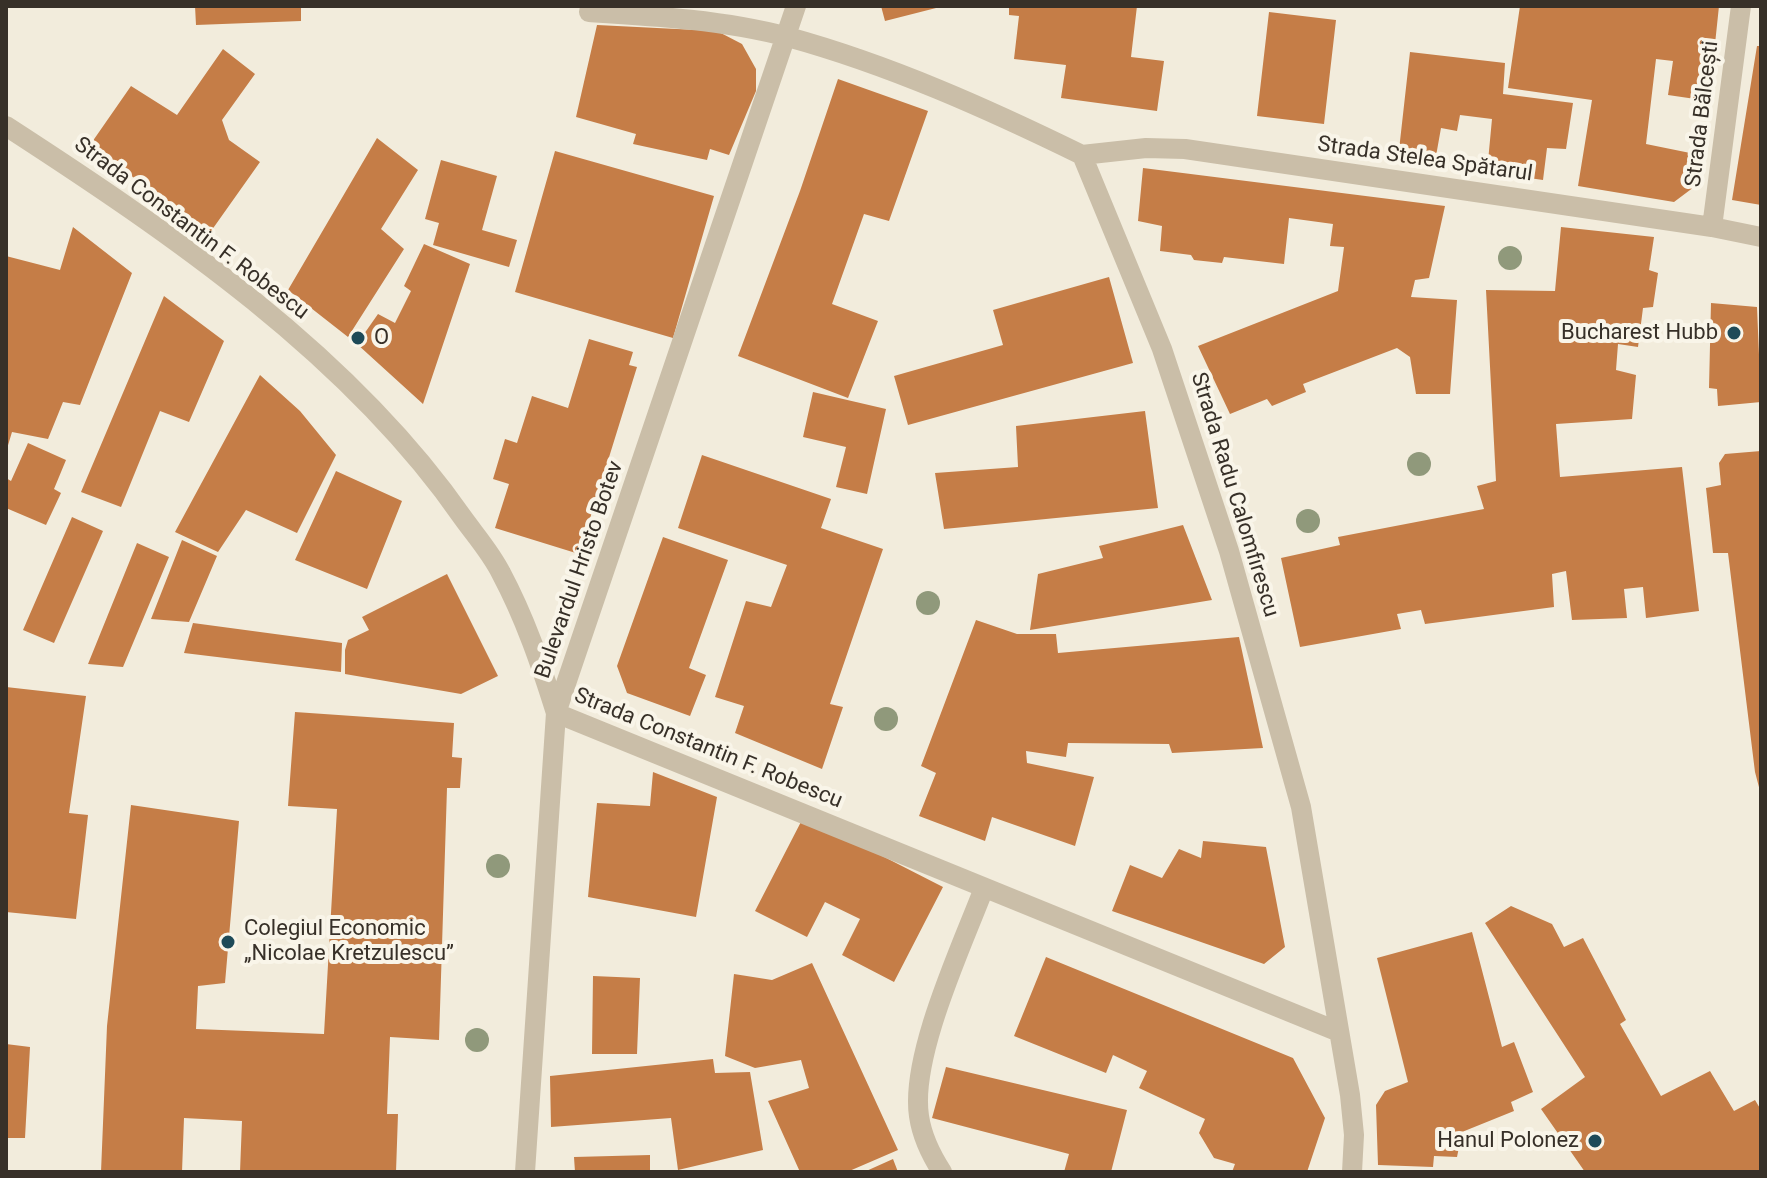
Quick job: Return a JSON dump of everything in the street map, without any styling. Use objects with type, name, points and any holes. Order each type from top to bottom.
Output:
[{"type":"street","name":"Bulevardul Hristo Botev","points":[[525,1172],[556,713],[796,6]]},
{"type":"street","name":"Strada Bălcești","points":[[1712,227],[1741,6]]},
{"type":"street","points":[[589,12],[690,20],[787,37],[985,108],[1082,155]]},
{"type":"street","name":"Strada Constantin F. Robescu","points":[[6,126],[252,298],[332,368],[391,426],[435,477],[500,569],[531,635],[556,713],[1339,1032]]},
{"type":"street","name":"Strada Stelea Spătarul","points":[[1082,155],[1146,148],[1185,149],[1712,227],[1761,237]]},
{"type":"street","name":"Strada Radu Calomfirescu","points":[[1082,155],[1162,349],[1229,551],[1301,807],[1354,1135],[1352,1172]]},
{"type":"street","points":[[942,1172],[926,1143],[919,1114],[920,1079],[939,1002],[984,888]]},
{"type":"building","points":[[195,6],[301,6],[301,21],[196,25]]},
{"type":"building","points":[[881,6],[940,6],[940,7],[885,21]]},
{"type":"building","points":[[1009,6],[1137,6],[1131,57],[1164,61],[1157,111],[1061,98],[1066,65],[1014,59],[1019,16],[1009,15]]},
{"type":"building","points":[[1520,6],[1719,6],[1709,101],[1668,95],[1673,61],[1656,59],[1646,144],[1700,155],[1694,187],[1674,202],[1578,186],[1592,100],[1508,88]]},
{"type":"building","points":[[1269,12],[1336,20],[1324,124],[1257,116]]},
{"type":"building","points":[[597,25],[717,31],[742,44],[756,69],[756,91],[729,155],[710,149],[707,160],[633,144],[636,134],[576,117]]},
{"type":"building","points":[[1757,46],[1761,46],[1761,205],[1732,200]]},
{"type":"building","points":[[223,49],[255,74],[222,120],[229,140],[260,162],[209,234],[90,145],[131,86],[177,115]]},
{"type":"building","points":[[1410,52],[1505,63],[1503,94],[1573,103],[1566,149],[1547,148],[1543,180],[1487,172],[1492,119],[1460,115],[1457,131],[1441,128],[1436,156],[1399,150]]},
{"type":"building","points":[[838,79],[928,111],[889,221],[864,214],[832,304],[878,321],[848,398],[738,356]]},
{"type":"building","points":[[377,138],[418,170],[381,229],[404,249],[348,337],[288,290]]},
{"type":"building","points":[[555,151],[714,196],[673,338],[515,292]]},
{"type":"building","points":[[441,160],[497,176],[482,230],[517,240],[509,267],[433,245],[439,223],[425,219]]},
{"type":"building","points":[[1143,168],[1445,206],[1429,278],[1415,280],[1411,297],[1457,300],[1450,394],[1416,394],[1410,357],[1397,348],[1303,384],[1306,392],[1272,406],[1267,399],[1230,414],[1198,346],[1338,291],[1344,247],[1330,246],[1333,224],[1289,218],[1284,264],[1224,257],[1222,263],[1160,251],[1162,226],[1138,221]]},
{"type":"building","points":[[73,227],[132,273],[80,405],[63,402],[48,439],[12,432],[6,452],[6,256],[60,270]]},
{"type":"building","points":[[1561,227],[1654,237],[1649,270],[1658,273],[1653,307],[1643,308],[1638,347],[1618,344],[1616,370],[1636,375],[1632,419],[1556,424],[1560,477],[1682,467],[1699,611],[1646,618],[1643,587],[1624,589],[1627,618],[1572,620],[1566,571],[1552,574],[1554,607],[1425,624],[1421,610],[1397,614],[1401,629],[1300,647],[1281,558],[1340,545],[1338,537],[1484,509],[1477,486],[1496,481],[1486,290],[1555,291]]},
{"type":"building","points":[[424,244],[470,264],[423,404],[357,344],[378,314],[395,323],[411,291],[404,286]]},
{"type":"building","points":[[1109,277],[1133,363],[908,425],[894,376],[1003,345],[993,310]]},
{"type":"building","points":[[164,296],[224,341],[189,422],[160,411],[121,507],[81,492]]},
{"type":"building","name":"Bucharest Hubb","points":[[1711,303],[1757,307],[1761,402],[1718,406],[1717,389],[1709,388]]},
{"type":"building","points":[[589,339],[633,352],[629,365],[637,367],[579,554],[495,528],[509,484],[493,479],[505,439],[517,443],[532,396],[568,408]]},
{"type":"building","points":[[260,375],[300,411],[336,455],[297,533],[246,510],[218,552],[175,532]]},
{"type":"building","points":[[813,392],[886,409],[867,494],[836,487],[846,447],[803,437]]},
{"type":"building","points":[[1145,411],[1158,508],[944,529],[935,473],[1018,467],[1016,426]]},
{"type":"building","points":[[28,443],[66,460],[54,489],[61,493],[46,525],[6,508],[6,478],[11,481]]},
{"type":"building","points":[[1761,451],[1760,791],[1755,772],[1728,553],[1713,553],[1706,488],[1721,485],[1719,463],[1725,454]]},
{"type":"building","points":[[702,455],[831,499],[821,528],[883,549],[830,704],[843,707],[822,769],[735,733],[744,706],[715,697],[746,601],[771,607],[787,565],[678,528]]},
{"type":"building","points":[[336,471],[402,501],[367,589],[295,560]]},
{"type":"building","points":[[72,517],[103,531],[54,643],[23,630]]},
{"type":"building","points":[[1183,525],[1212,600],[1030,630],[1038,574],[1103,558],[1099,546]]},
{"type":"building","points":[[663,537],[728,560],[689,668],[706,675],[690,716],[627,693],[617,666]]},
{"type":"building","points":[[182,540],[217,556],[189,622],[151,619]]},
{"type":"building","points":[[137,543],[169,557],[123,667],[88,664]]},
{"type":"building","points":[[447,574],[498,676],[461,694],[345,674],[348,640],[369,630],[362,617]]},
{"type":"building","points":[[976,620],[1017,634],[1056,634],[1058,653],[1239,637],[1263,748],[1172,753],[1169,744],[1068,743],[1066,757],[1026,751],[1027,763],[1094,777],[1075,846],[992,817],[985,841],[919,816],[936,773],[921,766]]},
{"type":"building","points":[[193,623],[342,643],[341,672],[184,653]]},
{"type":"building","points":[[6,687],[86,696],[69,813],[88,815],[76,919],[6,912]]},
{"type":"building","points":[[295,712],[454,723],[452,757],[462,758],[460,788],[447,788],[439,1040],[390,1037],[387,1114],[398,1114],[396,1172],[240,1172],[242,1121],[184,1118],[182,1172],[101,1172],[107,1026],[131,805],[239,821],[225,983],[198,986],[196,1029],[324,1034],[337,809],[288,806]]},
{"type":"building","points":[[653,772],[717,797],[696,917],[588,897],[597,803],[650,806]]},
{"type":"building","points":[[804,816],[943,887],[894,982],[842,955],[860,919],[825,902],[807,937],[755,911]]},
{"type":"building","points":[[1203,841],[1266,847],[1285,947],[1264,964],[1112,911],[1130,865],[1162,878],[1179,849],[1201,858]]},
{"type":"building","points":[[1511,906],[1552,924],[1564,947],[1583,938],[1626,1020],[1620,1024],[1661,1096],[1710,1071],[1734,1111],[1755,1100],[1761,1110],[1761,1172],[1585,1172],[1541,1109],[1585,1077],[1485,923]]},
{"type":"building","points":[[1472,932],[1502,1047],[1514,1042],[1533,1092],[1511,1102],[1514,1111],[1462,1132],[1457,1157],[1434,1156],[1433,1167],[1378,1165],[1376,1105],[1385,1091],[1408,1082],[1377,958]]},
{"type":"building","points":[[1046,957],[1293,1058],[1325,1118],[1307,1172],[1232,1172],[1235,1164],[1214,1158],[1199,1133],[1205,1119],[1139,1088],[1147,1071],[1113,1055],[1106,1073],[1014,1036]]},
{"type":"building","points":[[812,963],[898,1150],[847,1172],[800,1172],[768,1101],[809,1088],[801,1060],[755,1068],[725,1056],[734,974],[772,980]]},
{"type":"building","points":[[593,976],[640,978],[637,1054],[592,1054]]},
{"type":"building","points":[[6,1044],[30,1047],[25,1138],[6,1138]]},
{"type":"building","points":[[713,1059],[715,1073],[750,1072],[763,1150],[678,1170],[671,1118],[551,1127],[550,1076]]},
{"type":"building","points":[[946,1067],[1127,1110],[1111,1172],[1064,1172],[1069,1154],[932,1118]]},
{"type":"building","points":[[650,1155],[650,1172],[575,1172],[574,1157]]},
{"type":"building","points":[[893,1159],[898,1172],[864,1172]]},
{"type":"place","name":"Bucharest Hubb","points":[[1734,333]]},
{"type":"place","name":"O","points":[[358,338]]},
{"type":"place","name":"Colegiul Economic „Nicolae Kretzulescu”","points":[[228,942]]},
{"type":"place","name":"Hanul Polonez","points":[[1595,1141]]}]
